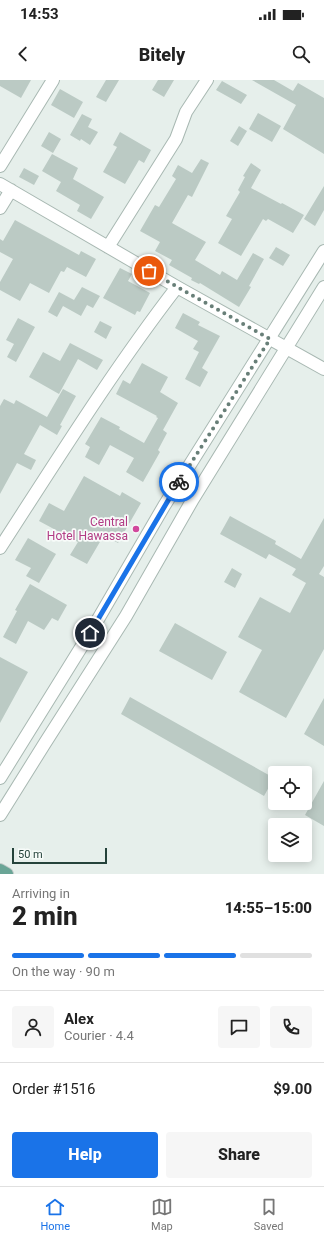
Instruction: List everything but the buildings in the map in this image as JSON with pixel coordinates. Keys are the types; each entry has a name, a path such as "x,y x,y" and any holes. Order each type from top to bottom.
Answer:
{"main road":[{"path":"0,870 7,874"}],"street":[{"path":"0,166 53,80"},
{"path":"108,247 176,139 186,112 207,80"},
{"path":"0,184 177,287 324,369"},
{"path":"0,208 11,190"},
{"path":"0,778 90,633 164,506 324,251"},
{"path":"0,548 82,421 143,331 177,287"},
{"path":"0,815 126,616 193,499 324,287"}],"way so far":[{"path":"149,271 270,339 179,482"}],"place":[{"name":"Central Hotel Hawassa","path":"136,529"}],"route":[{"path":"90,633 179,482"}]}
